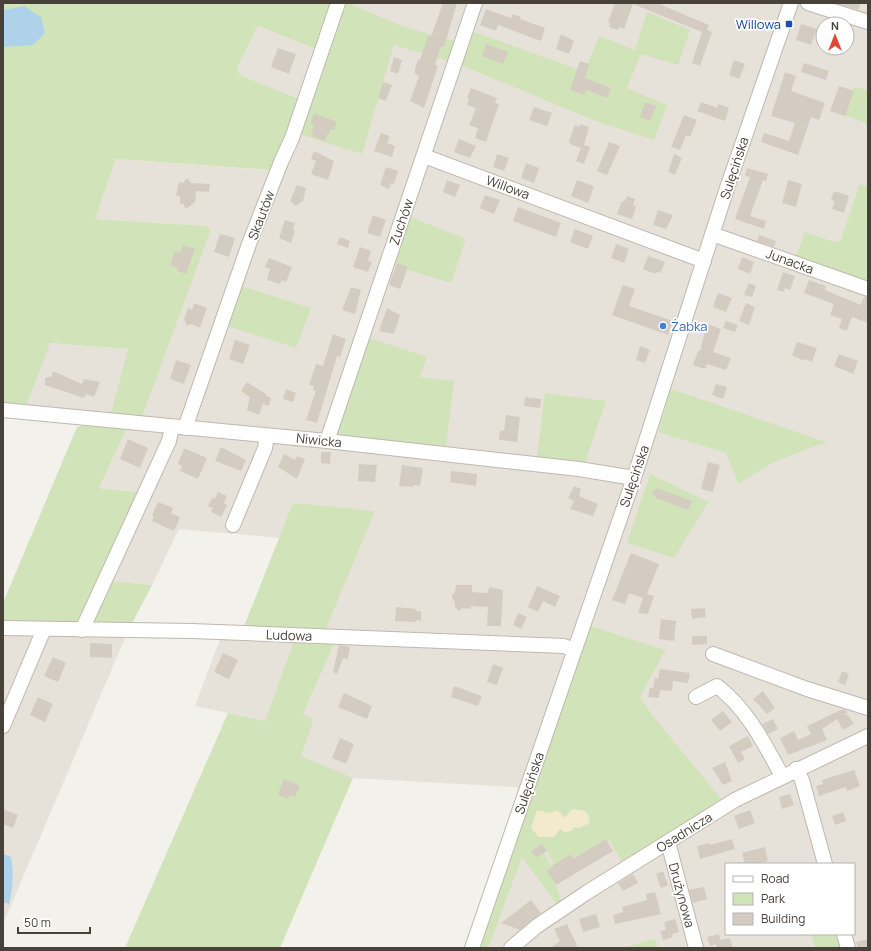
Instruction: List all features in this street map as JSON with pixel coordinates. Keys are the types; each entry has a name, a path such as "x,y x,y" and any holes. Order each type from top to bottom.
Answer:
{"street":[{"name":"Skautów","path":"82,630 169,441 178,428 281,162 292,138 338,3"},
{"name":"Zuchów","path":"327,441 475,3"},
{"name":"Sulęcińska","path":"472,948 634,478 712,234 791,3"},
{"path":"808,3 868,22"},
{"name":"Willowa","path":"424,156 704,261"},
{"name":"Junacka","path":"712,234 868,289"},
{"name":"Niwicka","path":"3,410 178,428 327,441 579,469 634,478"},
{"path":"233,525 265,448 267,436"},
{"name":"Ludowa","path":"3,628 383,638 564,646 574,650"},
{"path":"3,726 44,629"},
{"path":"713,654 807,689 868,708"},
{"path":"696,697 717,686 733,698 758,732 782,776"},
{"name":"Osadnicza","path":"511,948 537,926 735,800 796,769 868,736"},
{"path":"796,769 802,780 825,863"},
{"name":"Drużynowa","path":"668,842 696,948"},
{"path":"844,935 848,948"}],"shaded area":[{"path":"348,3 868,3 868,90 854,86 844,115 868,124 868,186 859,184 841,240 836,242 805,232 868,289 868,948 846,948 842,935 855,935 855,863 725,863 725,935 811,935 815,948 658,948 655,938 622,948 481,948 536,795 516,787 353,778 322,779 300,827 294,727 195,706 222,634 241,634 280,538 179,529 152,585 109,581 153,494 99,488 126,430 142,417 208,226 95,219 116,159 281,171"},
{"path":"258,26 326,53 307,102 240,75 237,69"},
{"path":"49,343 128,349 111,415 27,406"},
{"path":"128,631 3,924 3,632"}],"green space":[{"path":"3,3 348,3 402,26 460,43 469,30 585,72 599,36 635,50 647,12 690,30 678,65 641,54 627,88 667,105 654,140 593,120 461,65 394,45 362,154 295,133 282,171 116,159 95,219 208,226 210,232 142,417 126,430 99,488 153,494 109,581 152,585 128,631 3,632 3,603 77,427 109,420 128,349 50,343 24,413 3,411","holes":["258,26 326,53 307,102 240,75 237,69"]},
{"path":"854,86 868,90 868,124 844,115"},
{"path":"859,184 868,186 868,289 795,259 805,232 836,242 841,240"},
{"path":"408,216 466,239 451,283 387,263"},
{"path":"235,284 311,308 296,348 224,325"},
{"path":"366,337 427,357 420,377 454,381 446,448 333,437"},
{"path":"671,389 826,442 776,461 738,484 726,453 658,432"},
{"path":"545,393 606,401 585,463 537,457"},
{"path":"650,474 706,501 711,498 674,558 627,543"},
{"path":"293,503 375,511 324,633 336,639 303,714 312,719 312,724 301,756 353,778 280,948 125,948 228,713 265,721 296,636 241,634"},
{"path":"591,626 665,650 640,697 653,716 722,800 622,867 620,858 609,841 607,842 606,839 573,859 571,854 554,864 542,844 531,851 536,858 544,853 552,868 547,871 556,885 562,904 558,906 522,857 488,948 479,948"},
{"path":"811,935 842,935 846,948 815,948"},
{"path":"655,938 658,948 622,948"}],"sand":[{"path":"572,809 585,811 588,815 590,823 579,828 574,827 571,831 565,832 560,829 554,837 538,837 531,827 537,810 549,813 558,810 565,818"}],"water":[{"path":"24,6 41,17 45,33 33,45 3,47 3,10"},
{"path":"3,854 11,857 13,870 13,881 9,904 3,902"}],"building":[{"path":"443,3 457,3 444,47 441,46 435,65 438,66 424,108 410,101 419,76 415,74 415,69 418,59 420,60 428,36 431,37"},
{"path":"615,3 657,3 709,25 707,30 712,32 700,66 692,63 702,32 633,4 624,29 619,27 618,30 609,27 610,23 608,22"},
{"path":"836,3 861,3 858,10"},
{"path":"486,9 511,18 513,14 521,17 520,19 545,28 541,41 498,25 496,31 480,25"},
{"path":"801,24 815,28 815,34 811,45 796,40"},
{"path":"561,34 574,41 569,54 556,49"},
{"path":"486,44 508,52 503,64 482,56"},
{"path":"278,48 296,54 289,74 271,67"},
{"path":"394,57 402,60 398,74 390,71"},
{"path":"734,60 745,64 739,79 729,75"},
{"path":"580,61 589,64 585,78 611,88 607,98 586,90 584,95 570,90"},
{"path":"804,63 829,71 826,80 801,72"},
{"path":"785,72 796,76 791,91 825,103 819,120 811,117 798,155 761,142 764,133 789,141 795,123 771,116"},
{"path":"383,82 392,85 386,101 378,98"},
{"path":"839,86 854,91 845,116 830,111"},
{"path":"471,88 497,98 495,103 499,104 486,142 475,138 478,128 469,125 476,108 467,105 469,99 467,98"},
{"path":"645,102 656,106 650,121 640,117"},
{"path":"701,102 717,108 719,104 729,108 725,121 697,111"},
{"path":"534,107 552,113 547,126 529,120"},
{"path":"314,113 337,122 334,130 331,129 329,134 327,134 325,141 311,136 314,125 311,122"},
{"path":"684,115 697,120 690,137 686,135 680,150 671,147"},
{"path":"580,124 589,127 584,145 590,147 584,164 576,161 581,148 570,144 569,141 575,125 579,127"},
{"path":"381,133 390,136 387,143 395,146 392,157 374,151"},
{"path":"459,139 476,146 470,158 454,152"},
{"path":"609,142 620,146 607,175 597,171"},
{"path":"314,151 334,161 328,180 311,174 316,161 311,159"},
{"path":"497,154 509,158 504,171 493,167"},
{"path":"674,154 682,158 675,175 668,172"},
{"path":"526,163 539,168 534,183 521,178"},
{"path":"386,167 398,171 394,184 391,183 389,189 380,185"},
{"path":"747,168 768,174 766,181 763,180 750,216 766,221 764,229 735,219 750,177 745,176"},
{"path":"187,178 191,183 210,184 209,192 196,191 195,202 186,209 183,204 180,204 180,196 176,196 179,182 183,183"},
{"path":"447,180 460,185 455,197 443,192"},
{"path":"577,180 594,186 588,203 571,196"},
{"path":"788,180 802,184 796,207 782,203"},
{"path":"297,185 306,188 303,201 295,206 290,201"},
{"path":"834,191 849,196 844,213 832,209 835,201 831,200"},
{"path":"485,195 500,200 494,214 480,208"},
{"path":"627,196 635,199 633,205 636,207 632,219 617,214 622,201 624,202"},
{"path":"518,207 561,223 556,237 513,221"},
{"path":"658,210 673,215 666,229 653,225"},
{"path":"373,215 386,220 380,237 367,233"},
{"path":"285,220 295,223 293,229 295,230 291,243 279,238"},
{"path":"575,229 593,236 588,249 570,242"},
{"path":"220,234 235,238 229,257 214,252"},
{"path":"759,235 776,241 774,247 757,241"},
{"path":"340,237 350,241 348,248 337,244"},
{"path":"616,244 629,249 624,263 611,258"},
{"path":"183,245 195,249 186,274 177,271 178,268 170,265 175,251 180,253"},
{"path":"360,247 371,251 368,261 372,262 368,272 353,267"},
{"path":"648,256 665,262 660,273 656,272 655,274 643,269"},
{"path":"742,257 754,262 750,274 738,269"},
{"path":"269,258 292,267 286,282 282,280 280,284 267,280 270,269 265,267"},
{"path":"397,263 408,267 400,289 389,285"},
{"path":"783,272 795,276 790,290 785,288 784,292 777,290"},
{"path":"809,280 826,286 825,290 861,305 864,297 868,297 868,323 852,317 847,331 839,328 842,319 830,315 834,304 804,293"},
{"path":"749,283 756,286 752,297 744,295"},
{"path":"623,285 635,289 629,306 673,321 668,335 612,315"},
{"path":"351,287 361,290 355,314 342,310"},
{"path":"718,293 732,298 726,312 713,307"},
{"path":"194,303 207,308 200,328 191,324 187,326 184,319 188,308 192,310"},
{"path":"746,303 755,307 749,325 739,321"},
{"path":"387,308 400,315 394,334 379,331"},
{"path":"726,321 738,325 735,332 723,328"},
{"path":"707,324 721,329 713,352 731,358 726,370 707,364 705,369 693,365 698,351 700,351"},
{"path":"333,334 346,339 340,357 337,356 317,423 306,420 316,391 313,390 314,386 309,385 316,364 323,366"},
{"path":"235,340 250,345 243,364 229,359"},
{"path":"797,342 817,348 812,362 805,359 804,361 792,355"},
{"path":"640,346 650,350 645,363 636,360"},
{"path":"839,354 858,361 853,374 834,366"},
{"path":"176,360 191,365 184,384 170,379"},
{"path":"53,371 82,384 84,379 100,382 94,397 86,394 84,398 45,385 45,378 52,376"},
{"path":"247,382 271,398 269,406 263,404 259,415 247,410 250,397 241,391"},
{"path":"716,384 727,387 723,399 712,395"},
{"path":"286,389 296,393 293,402 283,399"},
{"path":"525,397 541,399 540,408 524,406"},
{"path":"506,415 520,417 517,442 499,440 500,430 504,431"},
{"path":"128,439 148,448 140,468 120,459"},
{"path":"221,447 246,460 241,471 215,461"},
{"path":"184,448 207,458 198,479 180,471 182,466 178,464"},
{"path":"321,452 331,452 330,464 321,463"},
{"path":"284,454 295,460 297,456 305,459 297,479 278,467"},
{"path":"708,462 720,465 713,492 701,489"},
{"path":"359,464 377,465 375,482 358,481"},
{"path":"402,465 423,468 420,486 399,486"},
{"path":"451,471 477,474 476,486 450,482"},
{"path":"574,486 581,489 579,496 598,504 593,516 570,509 574,501 568,498"},
{"path":"656,488 692,501 688,510 656,498 651,492 655,491"},
{"path":"218,492 227,496 224,503 227,505 221,517 211,512 213,508 208,506 212,498 215,499"},
{"path":"158,502 173,508 171,513 180,517 174,531 152,521 154,516 152,515"},
{"path":"631,553 659,564 647,594 654,596 648,614 638,613 643,598 629,593 625,604 612,600"},
{"path":"456,585 472,585 472,592 488,593 489,587 503,590 501,626 487,626 488,607 471,606 471,609 462,608 459,611 455,607 455,602 452,598"},
{"path":"537,586 560,596 555,607 543,601 538,612 528,607"},
{"path":"396,607 421,611 421,621 395,621"},
{"path":"705,608 706,617 692,619 691,609"},
{"path":"518,613 527,617 521,629 513,625"},
{"path":"661,619 676,621 674,641 659,639"},
{"path":"692,636 707,636 707,644 692,645"},
{"path":"90,643 112,644 112,658 90,657"},
{"path":"339,645 350,647 348,659 343,658 337,674 333,672"},
{"path":"223,653 238,660 229,679 214,672"},
{"path":"53,657 66,663 58,682 44,676"},
{"path":"493,664 503,668 497,685 487,682"},
{"path":"660,669 690,673 688,683 673,681 672,691 660,690 659,698 648,697 650,688 653,688 655,678 658,679"},
{"path":"842,671 849,674 845,685 838,682"},
{"path":"454,686 482,696 478,706 451,697"},
{"path":"763,691 775,708 767,714 753,699"},
{"path":"344,693 372,706 367,719 338,707"},
{"path":"38,697 53,704 45,722 30,715"},
{"path":"843,709 848,712 843,715 847,714 854,724 843,730 837,719 822,729 827,740 788,755 780,738 794,731 798,740 811,734 807,726"},
{"path":"723,711 732,722 720,731 711,720"},
{"path":"773,719 778,729 768,734 762,724"},
{"path":"748,736 753,746 741,752 745,759 738,763 729,746"},
{"path":"340,738 354,744 346,764 332,758"},
{"path":"725,762 732,781 723,785 712,768"},
{"path":"854,770 860,786 847,791 846,787 819,796 816,786 823,784 822,780"},
{"path":"284,779 300,786 295,797 290,795 288,799 278,795"},
{"path":"790,794 794,805 782,809 779,797"},
{"path":"3,809 18,815 13,828 3,824"},
{"path":"750,810 755,823 739,829 734,816"},
{"path":"843,812 846,821 835,825 832,816"},
{"path":"606,839 613,851 556,885 547,871 552,868 551,866 571,854 573,859"},
{"path":"732,839 735,849 700,859 697,846 709,843 710,845"},
{"path":"542,844 547,851 536,858 531,851"},
{"path":"765,847 768,861 760,863 745,863 742,853"},
{"path":"663,871 668,885 661,888 656,874"},
{"path":"633,874 638,883 623,891 618,883"},
{"path":"704,887 707,899 693,903 689,890"},
{"path":"655,892 661,914 615,924 613,915 623,912 622,907 647,900 646,894"},
{"path":"531,900 541,913 520,930 501,923"},
{"path":"596,914 600,927 583,932 579,919"},
{"path":"675,919 679,932 672,934 673,937 663,940 660,931 666,930 664,922"},
{"path":"567,924 578,948 550,948 560,941 554,929"},
{"path":"719,934 720,940 730,938 733,948 717,948 716,944 710,946 707,937"},
{"path":"868,939 868,948 858,948 856,942"}],"place":[{"name":"Willowa","path":"789,24"},
{"name":"Żabka","path":"663,326"}]}
